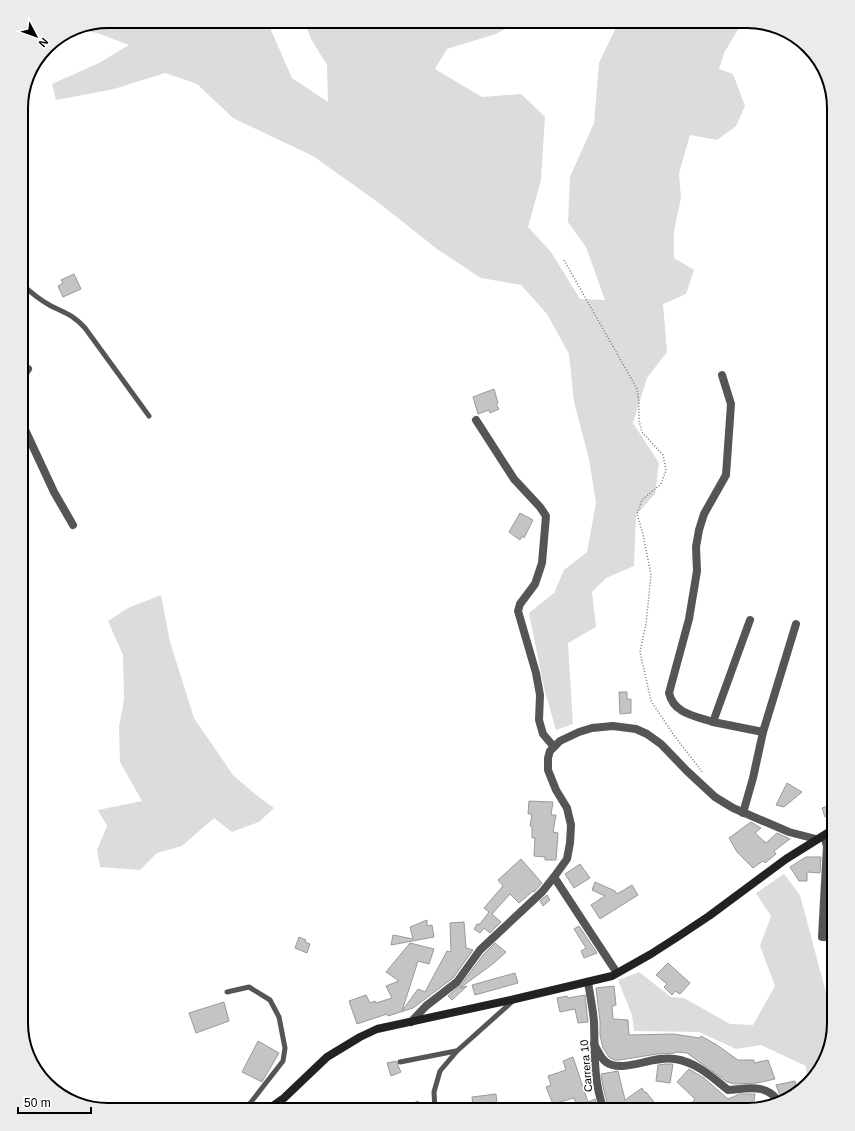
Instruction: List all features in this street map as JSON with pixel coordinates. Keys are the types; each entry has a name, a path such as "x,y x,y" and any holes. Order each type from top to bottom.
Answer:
{"street":[{"path":"722,375 731,404 726,475 704,514 699,530 696,547 697,571 689,619 669,693 671,702 677,708 686,713 713,722 764,732"},
{"path":"476,420 514,479 546,516 542,563 535,584 520,604 518,611 536,673 540,695 539,720 543,734 554,747"},
{"path":"28,436 54,492 73,525"},
{"path":"713,722 750,620"},
{"path":"744,813 764,732 796,624"},
{"path":"411,1022 426,1006 457,982 480,950 542,892 566,859 570,843 571,825 567,808 556,790 548,770 548,758 550,751 560,741 592,728 613,726 636,728 660,744 715,797 733,808 789,832 820,837 827,846 822,937 827,937"},
{"path":"277,1103 327,1057 360,1037 377,1029 612,976 679,936 709,916 786,859 827,833"},
{"path":"554,877 617,973"},
{"name":"Carrera 10","path":"588,982 594,1020 595,1077 601,1103"},
{"path":"594,1044 605,1062 616,1067 662,1058 674,1058 688,1062 705,1072 728,1090 752,1088 763,1089 774,1094 776,1098"}],"lane":[{"path":"28,289 40,299 76,318 85,328 149,416"},
{"path":"227,992 249,987 270,1000 279,1018 285,1048 283,1061 251,1103"},
{"path":"435,1103 434,1092 440,1071 457,1051 515,999"},
{"path":"400,1062 457,1051"}],"path":[{"path":"564,260 637,389 639,421 642,432 663,455 666,470 662,484 642,500 637,514 643,534 651,575 646,624 640,652 651,701 672,734 706,776"}],"shaded area":[{"path":"108,28 270,28 292,78 328,102 327,65 311,39 307,28 506,28 496,34 447,49 435,69 482,97 521,94 545,117 541,180 528,227 551,252 580,299 605,300 586,247 568,222 570,177 594,123 599,63 616,28 739,28 724,53 719,69 733,74 745,106 736,126 717,140 690,135 679,173 681,198 674,231 674,258 694,270 686,294 663,304 667,352 647,378 633,423 659,463 655,494 636,515 634,566 606,578 592,592 596,627 568,643 573,724 556,730 544,688 529,613 554,593 564,570 587,552 596,503 589,459 574,402 569,354 547,314 521,285 481,278 437,249 379,203 313,156 233,118 197,84 165,73 114,89 56,100 52,84 99,63 129,45 87,31"},
{"path":"161,595 170,642 194,718 233,775 274,808 259,822 232,832 214,818 182,846 157,853 140,870 100,867 97,850 107,826 98,810 142,801 120,762 119,726 124,700 123,655 108,621 128,608"},
{"path":"784,874 800,895 827,996 827,1028 823,1049 814,1067 807,1076 806,1066 761,1045 736,1049 699,1032 634,1031 632,1015 618,980 639,972 671,997 684,998 730,1024 753,1025 775,986 760,946 771,916 756,893"}],"building":[{"path":"74,274 81,289 63,297 58,286 63,283 61,280"},
{"path":"494,389 498,403 496,404 499,409 490,413 489,410 478,414 473,397"},
{"path":"520,513 533,520 524,538 522,536 520,540 509,532"},
{"path":"619,692 627,692 627,699 631,699 631,713 620,714"},
{"path":"787,783 802,792 784,807 776,805"},
{"path":"529,801 553,802 551,815 556,815 553,832 558,833 556,860 545,860 545,857 534,856 535,838 532,838 532,827 530,826 532,814 528,814"},
{"path":"827,806 827,816 825,817 822,808"},
{"path":"751,822 761,828 755,833 766,843 777,833 790,839 774,851 776,854 765,863 763,861 753,868 737,852 729,838"},
{"path":"806,857 821,857 820,873 807,872 807,881 799,881 790,867"},
{"path":"521,859 542,883 534,892 533,891 519,903 510,894 492,914 501,922 490,933 484,928 480,933 474,929 489,912 484,908 503,886 498,880"},
{"path":"580,864 590,878 574,888 565,874"},
{"path":"595,882 615,891 617,894 632,885 638,895 600,919 591,905 605,896 592,890"},
{"path":"547,895 550,900 543,906 540,901"},
{"path":"427,920 427,926 432,925 434,937 391,945 393,935 413,939 410,927"},
{"path":"464,922 466,948 473,950 453,978 413,1008 388,1016 387,1014 357,1024 349,1001 366,995 370,1003 375,1001 376,1003 392,998 386,986 399,981 386,972 410,943 434,949 429,964 418,961 402,1011 418,989 425,992 447,951 451,952 450,923"},
{"path":"579,926 597,953 584,958 581,951 586,948 574,929"},
{"path":"299,937 306,940 305,942 310,944 307,953 295,948"},
{"path":"495,943 506,952 494,963 460,988 467,986 452,1000 448,996 461,985 484,954"},
{"path":"668,963 690,983 680,994 675,991 672,995 664,987 667,984 656,975"},
{"path":"515,973 518,983 475,995 472,985"},
{"path":"614,986 616,1005 612,1006 613,1019 628,1020 629,1035 673,1034 700,1038 701,1036 738,1060 754,1060 754,1063 768,1060 775,1079 757,1083 735,1084 727,1082 687,1053 675,1052 614,1060 609,1057 603,1048 600,1035 596,988"},
{"path":"585,995 588,1022 578,1023 575,1009 560,1012 557,998"},
{"path":"224,1002 229,1021 196,1033 189,1013"},
{"path":"258,1041 279,1053 262,1082 242,1072"},
{"path":"573,1057 588,1102 595,1099 596,1103 576,1103 574,1098 553,1103 546,1087 551,1085 548,1076 566,1070 563,1061"},
{"path":"396,1061 401,1072 391,1076 387,1063"},
{"path":"673,1064 670,1083 656,1081 658,1065"},
{"path":"689,1069 704,1078 728,1099 740,1094 755,1094 754,1102 692,1103 695,1099 677,1082"},
{"path":"618,1071 625,1100 642,1088 654,1102 607,1103 601,1074"},
{"path":"795,1081 796,1086 781,1096 776,1085"},
{"path":"496,1094 497,1103 473,1103 472,1097"}]}
